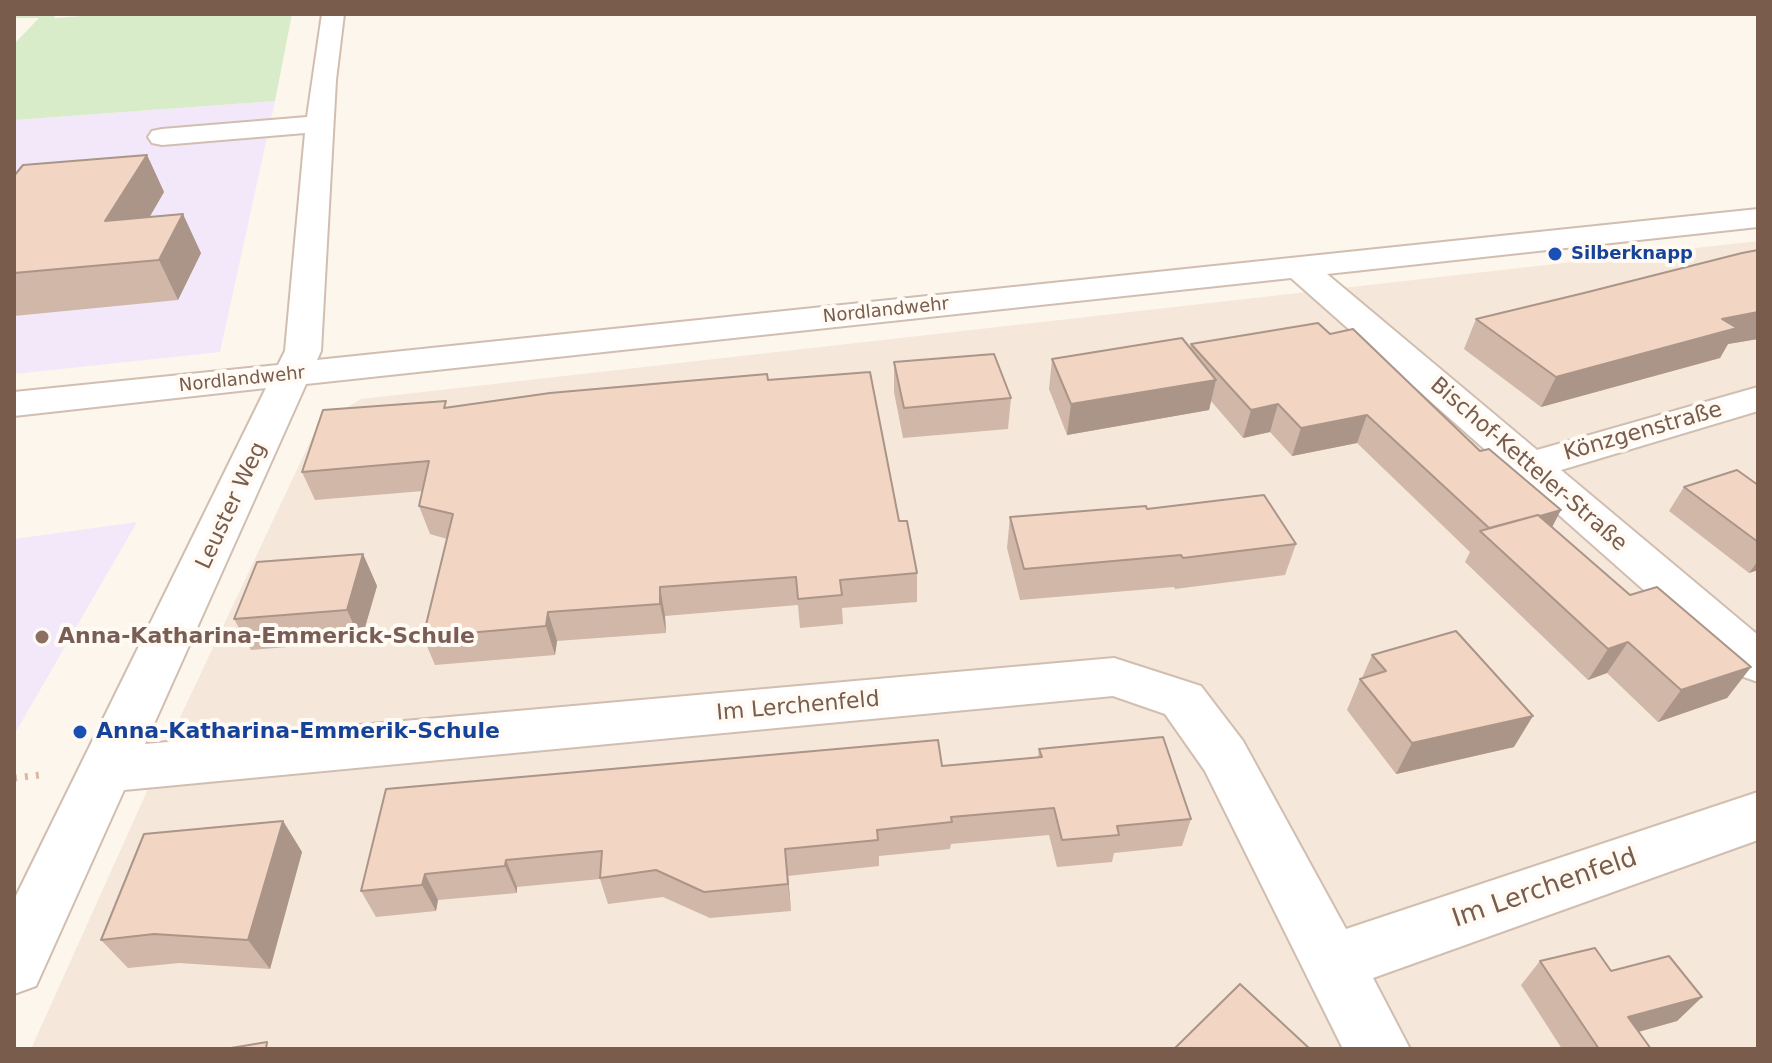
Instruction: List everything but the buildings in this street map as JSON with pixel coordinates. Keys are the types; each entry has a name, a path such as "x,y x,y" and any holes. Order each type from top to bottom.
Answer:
{"street":[{"name":"Leuster Weg","path":"14,965 109,769 303,351 319,124 333,14"},
{"path":"162,137 319,124"},
{"name":"Nordlandwehr","path":"14,404 1758,218"},
{"name":"Bischof-Ketteler-Straße","path":"1299,267 1758,663"},
{"name":"Könzgenstraße","path":"1528,466 1758,399"},
{"name":"Im Lerchenfeld","path":"109,769 1114,677 1183,700 1224,756 1377,1049"},
{"name":"Im Lerchenfeld","path":"1332,963 1758,816"}],"shaded area":[{"path":"275,101 220,352 14,374 14,120"},
{"path":"1758,241 1758,1049 31,1049 184,709 318,425 361,399"},
{"name":"Anna-Katharina-Emmerick-Schule","path":"137,522 14,735 14,539"}],"green space":[{"path":"14,14 56,14 54,18 111,14 292,14 275,101 14,120 14,44 39,18 14,18"}],"place":[{"name":"Silberknapp","path":"1555,254"},
{"name":"Anna-Katharina-Emmerick-Schule","path":"42,637"},
{"name":"Anna-Katharina-Emmerik-Schule","path":"80,732"}]}
